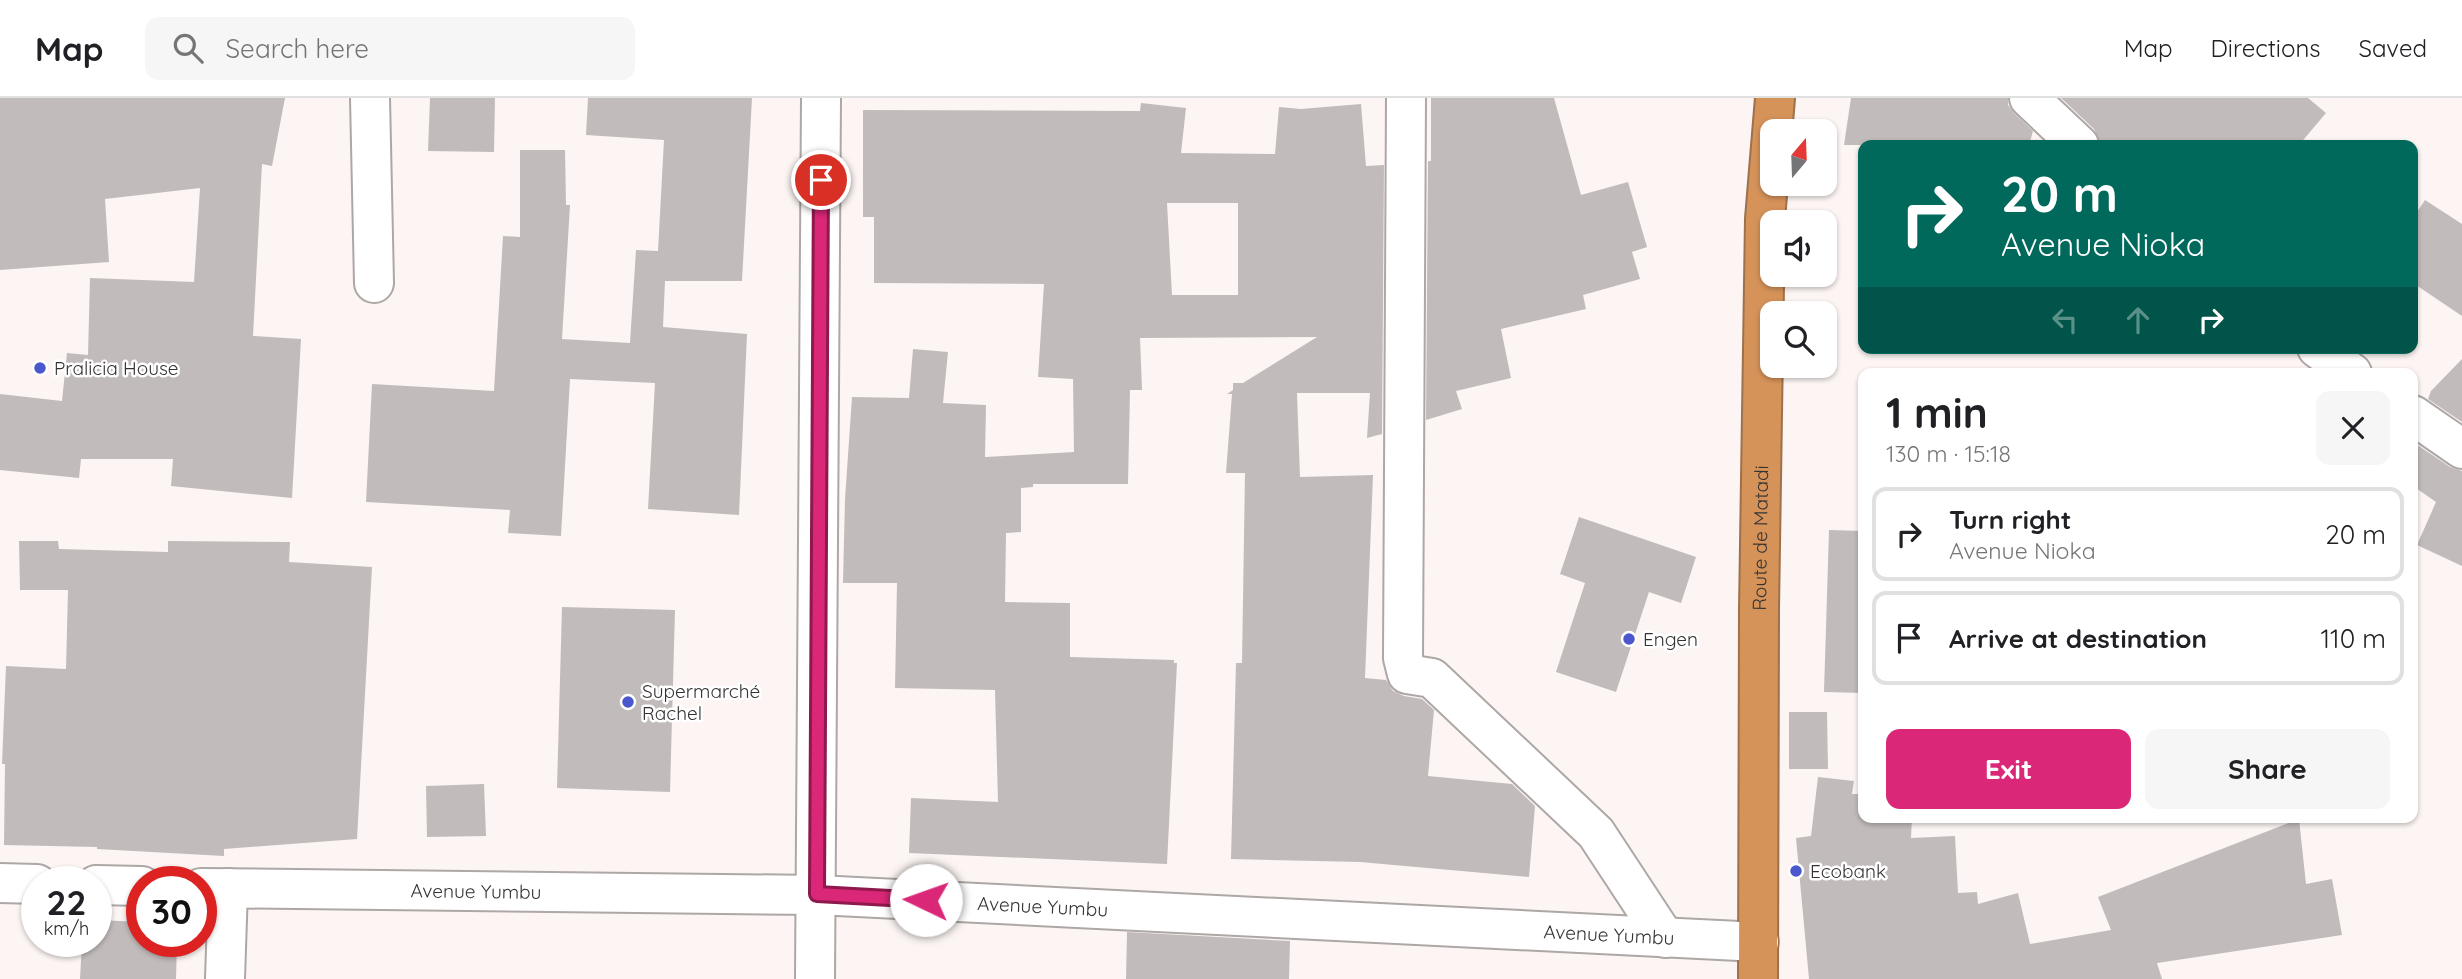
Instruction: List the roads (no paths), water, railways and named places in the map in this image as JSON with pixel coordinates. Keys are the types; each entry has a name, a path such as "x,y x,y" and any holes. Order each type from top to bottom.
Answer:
{"highway":[{"name":"Route de Matadi","path":"1758,960 1759,610 1765,219 1775,98"}],"street":[{"path":"370,98 374,283"},
{"path":"815,979 821,98"},
{"path":"1406,98 1403,658 1407,674 1432,678 1596,833 1665,938"},
{"path":"2029,98 2074,140"},
{"path":"2326,354 2346,368"},
{"path":"2418,418 2462,449"},
{"path":"0,883 21,884"},
{"name":"Avenue Yumbu","path":"217,888 817,894 1665,938 1758,960"},
{"path":"217,913 225,979"}],"place":[{"name":"Pralicia House","path":"40,368"},
{"name":"Engen","path":"1629,639"},
{"name":"Supermarché Rachel","path":"628,702"},
{"name":"Ecobank","path":"1796,871"}]}
